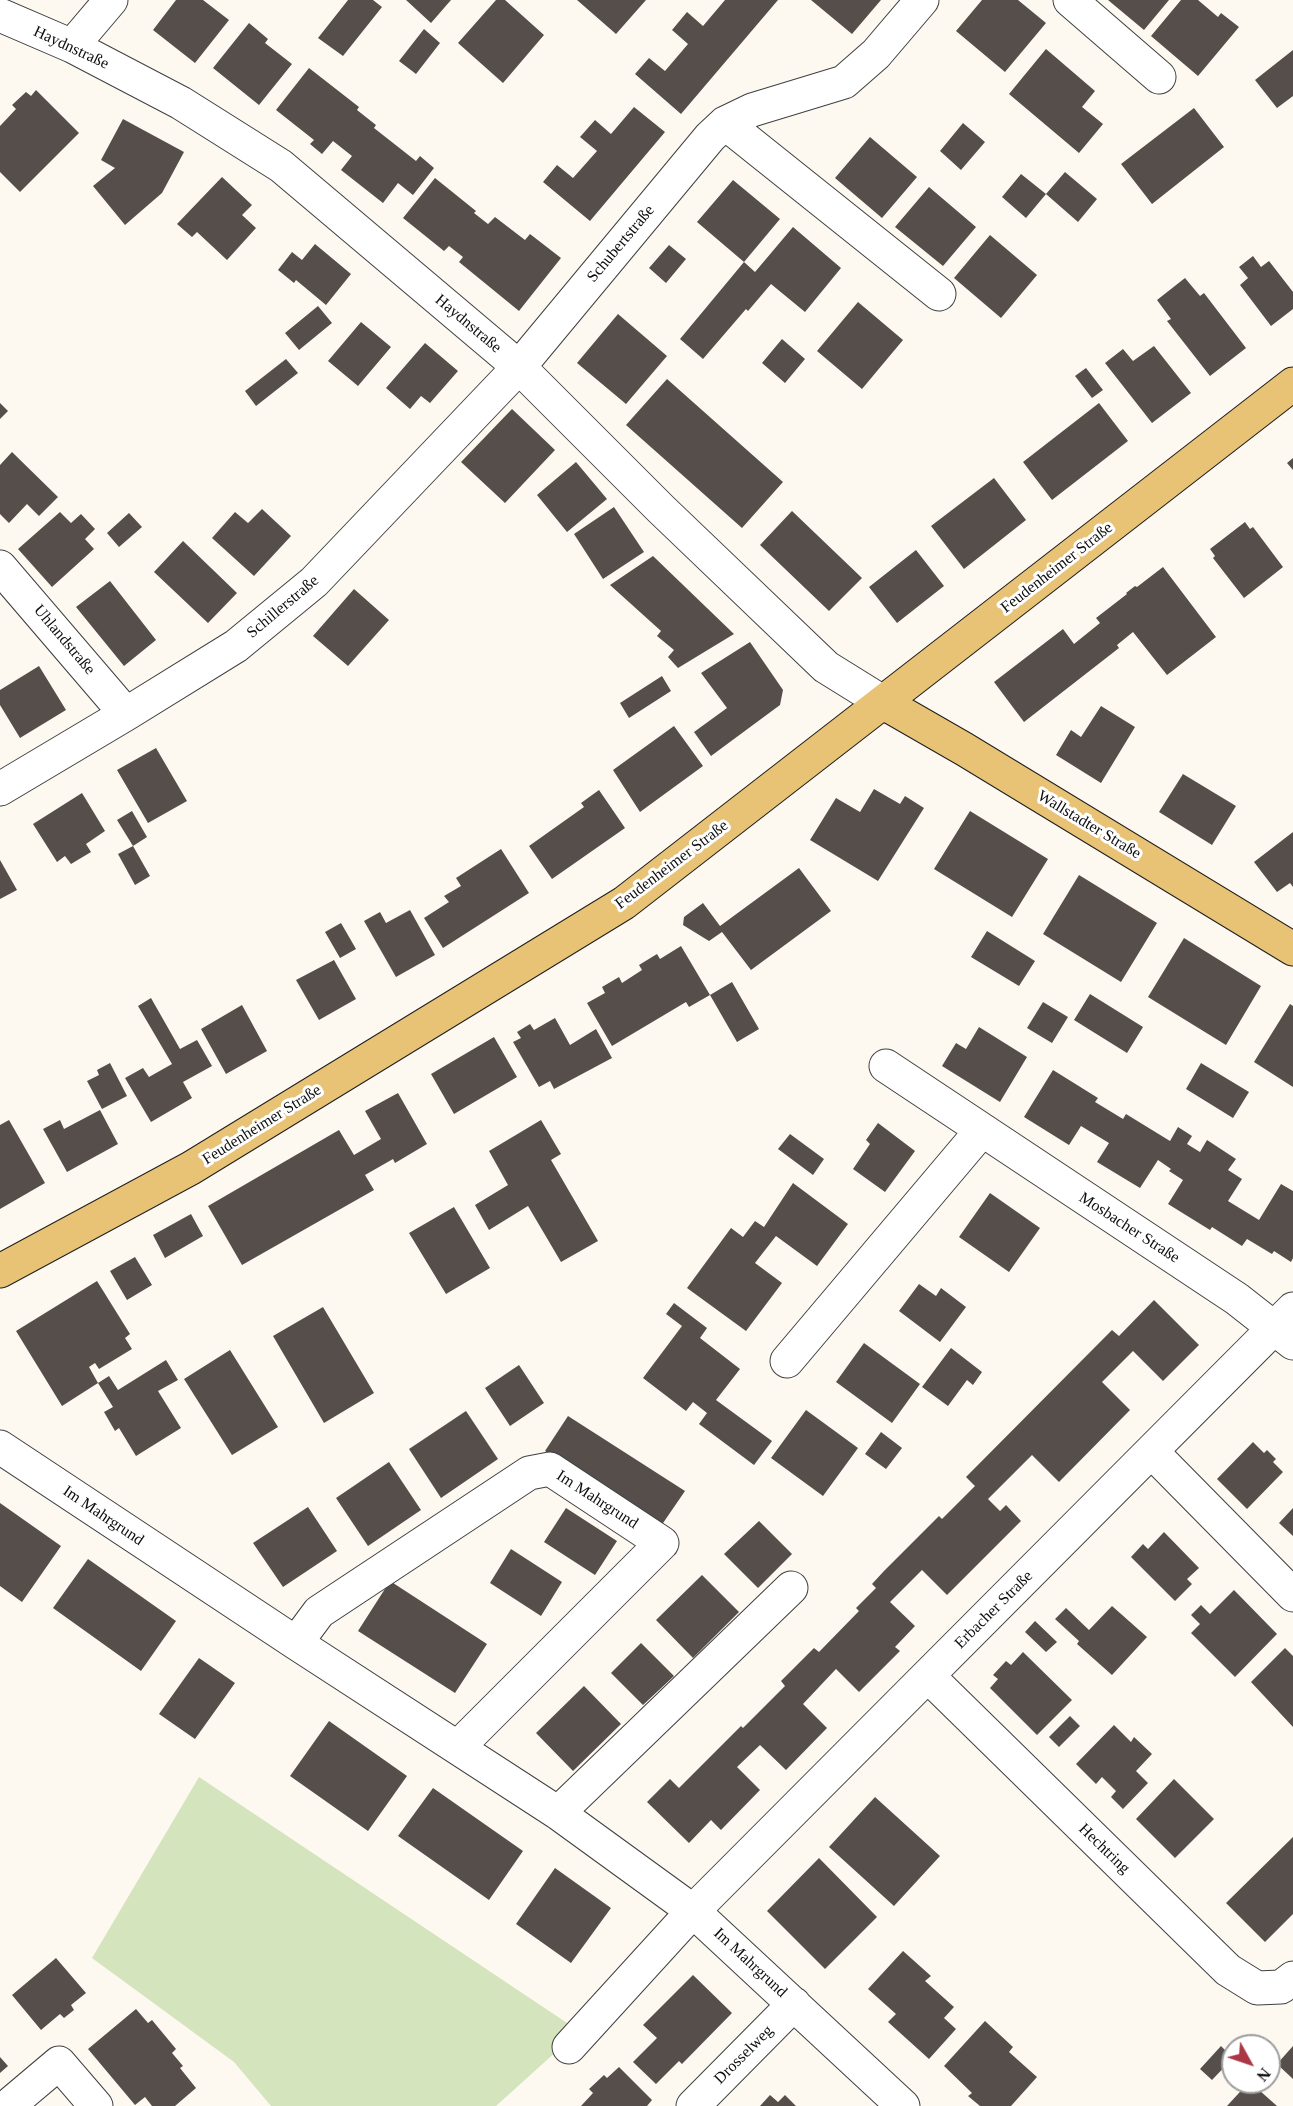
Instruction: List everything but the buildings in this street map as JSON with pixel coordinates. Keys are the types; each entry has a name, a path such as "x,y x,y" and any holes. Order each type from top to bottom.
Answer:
{"main road":[{"name":"Feudenheimer Straße","path":"0,1271 191,1168 624,903 1293,384"},
{"name":"Wallstadter Straße","path":"884,703 974,755 1293,949"}],"street":[{"path":"72,46 111,0"},
{"name":"Schubertstraße","path":"519,367 710,137 725,123 752,110 844,82 876,54 922,0"},
{"path":"1070,0 1160,77"},
{"name":"Haydnstraße","path":"0,15 72,46 181,103 281,166 519,367 826,667 884,703"},
{"path":"725,123 939,294"},
{"name":"Schillerstraße","path":"0,789 236,646 315,582 519,367"},
{"name":"Uhlandstraße","path":"0,567 126,714"},
{"name":"Mosbacher Straße","path":"886,1066 1237,1299 1287,1327"},
{"path":"787,1361 982,1130"},
{"name":"Erbacher Straße","path":"569,2047 693,1911 1152,1452 1287,1327"},
{"name":"Im Mahrgrund","path":"0,1447 558,1813 693,1911 903,2106"},
{"path":"1152,1452 1293,1595"},
{"name":"Im Mahrgrund","path":"296,1643 319,1612 529,1473 550,1469 662,1543 458,1747"},
{"path":"558,1813 791,1588"},
{"name":"Hechtring","path":"928,1676 1228,1970 1257,1988 1281,1987 1293,1978"},
{"name":"Drosselweg","path":"693,2106 794,2004"},
{"path":"8,2106 59,2063 96,2106"}],"green space":[{"path":"199,1777 579,2031 496,2106 271,2106 234,2062 92,1958"}]}
